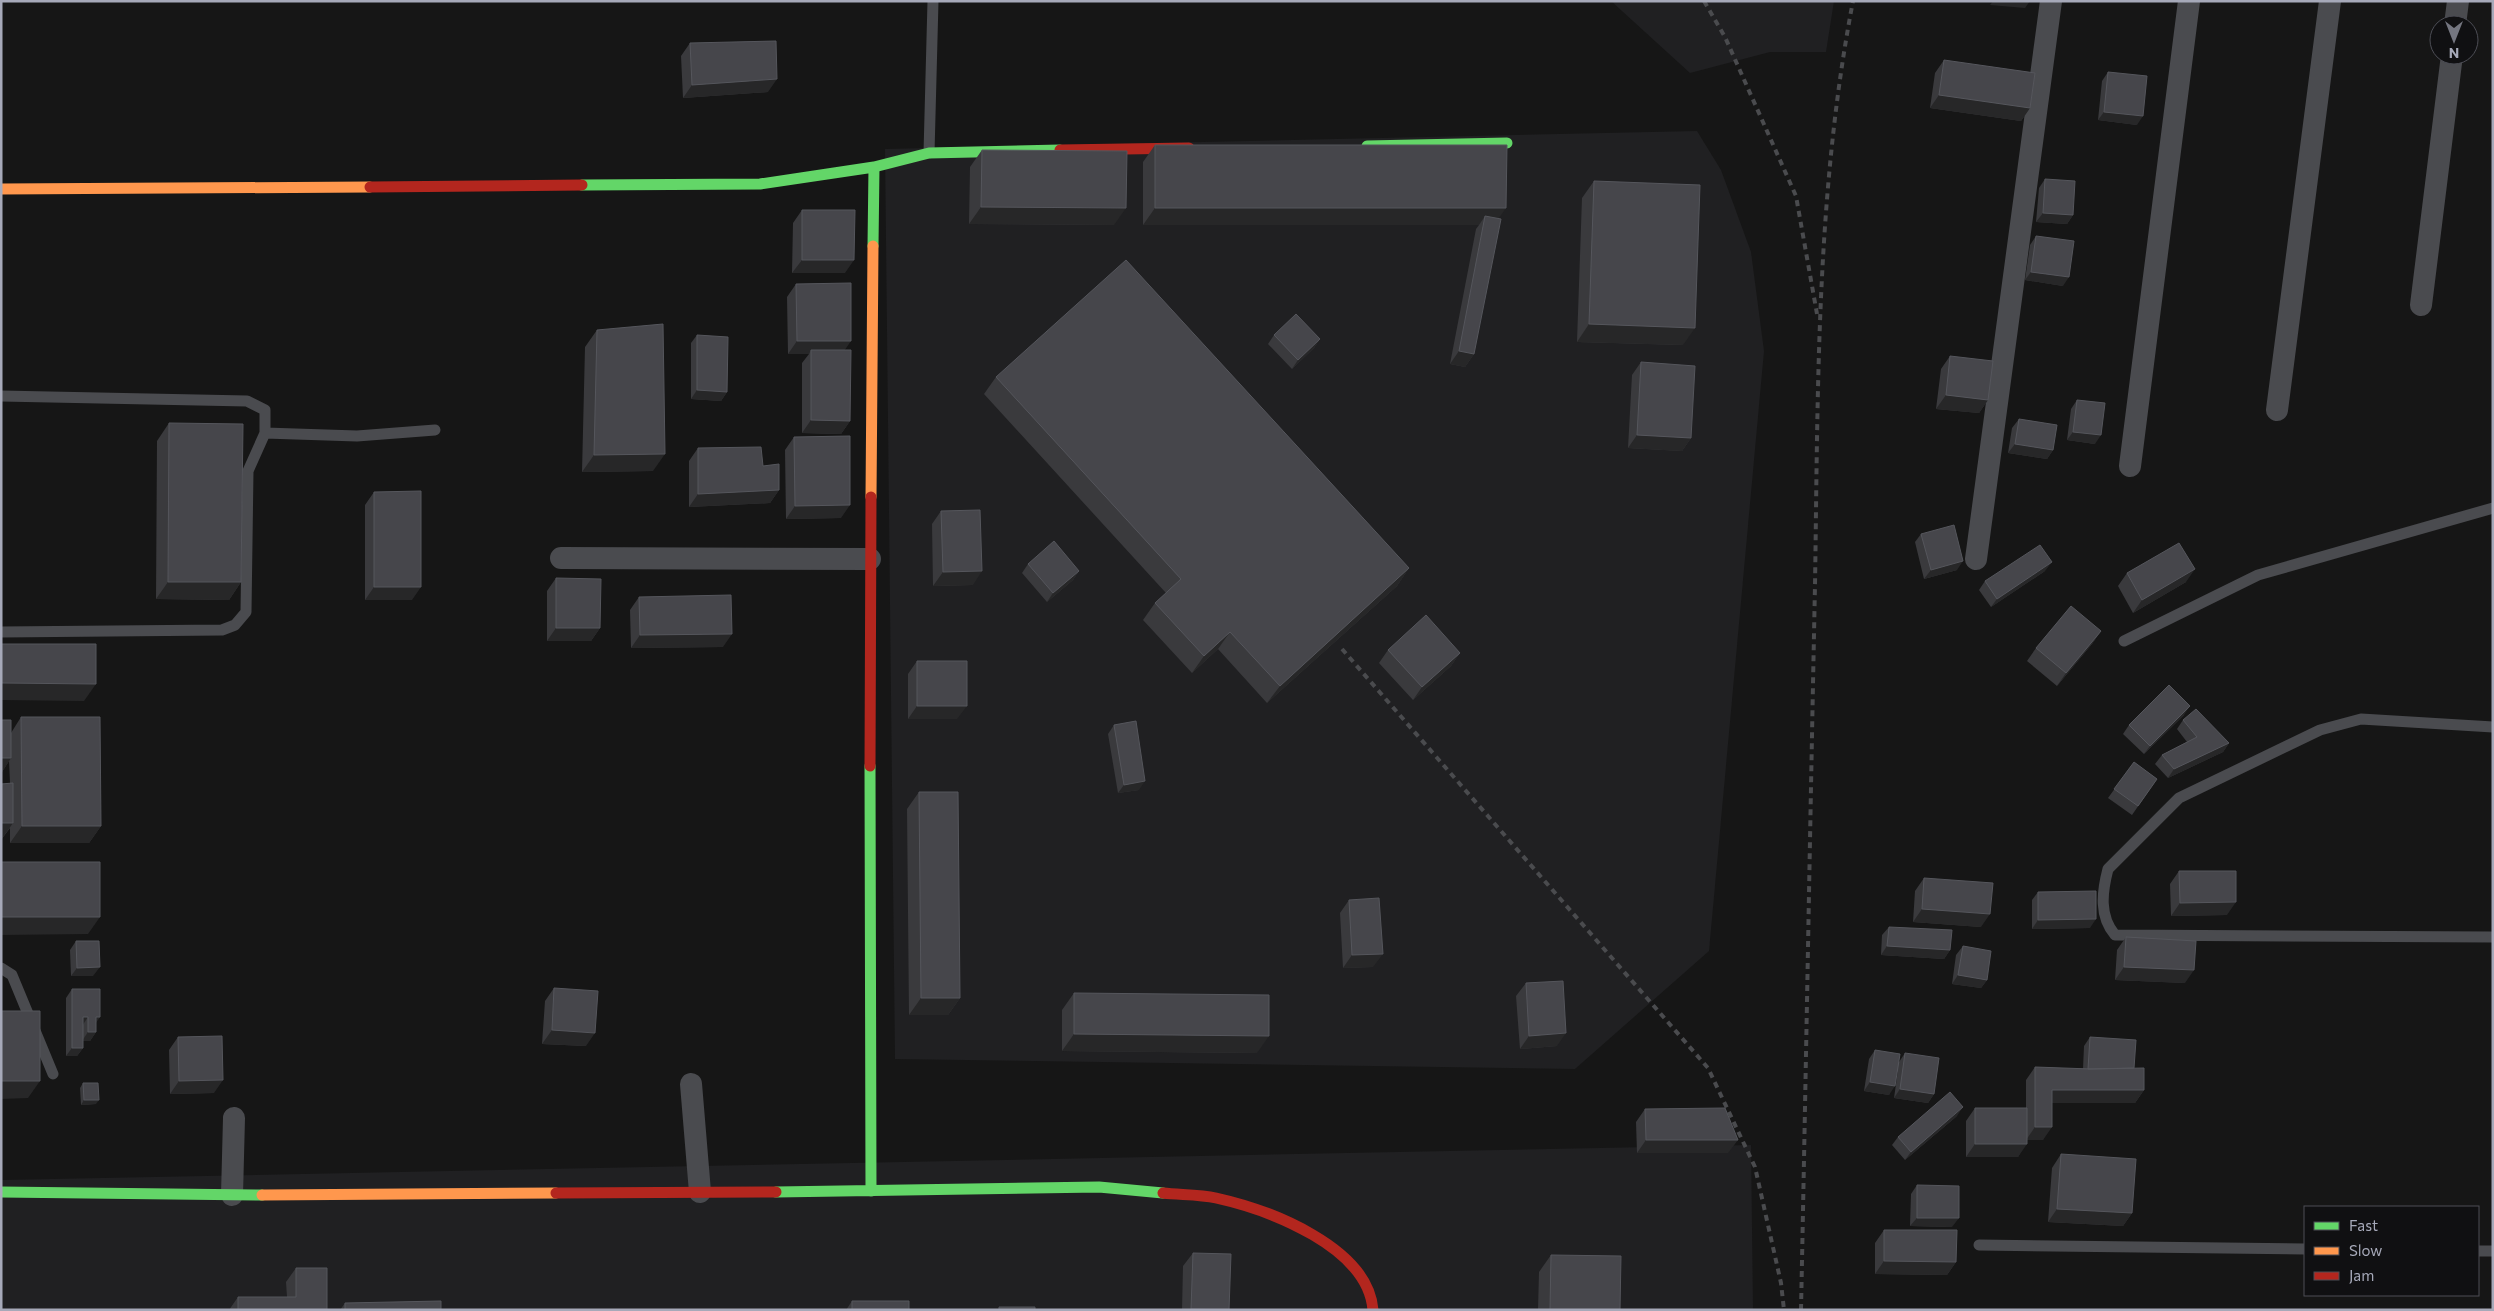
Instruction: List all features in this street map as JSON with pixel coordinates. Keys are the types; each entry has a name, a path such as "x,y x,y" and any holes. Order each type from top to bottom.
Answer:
{"street":[{"path":"1976,560 2051,1"},
{"path":"2130,466 2189,1"},
{"path":"2276,410 2330,1"},
{"path":"2456,15 2458,1"},
{"path":"2421,305 2451,65"},
{"path":"1358,146 1507,143"},
{"path":"1,189 760,184 874,167 929,153 1198,148"},
{"path":"871,1191 870,560 874,167"},
{"path":"561,558 870,560"},
{"path":"691,1084 700,1192"},
{"path":"232,1194 234,1118"},
{"path":"1,1192 232,1194 700,1192 1099,1187 1216,1198 1281,1219 1326,1240 1355,1268 1372,1298 1373,1310"}],"lane":[{"path":"929,153 933,1"},
{"path":"1,396 247,401 265,410 265,433 248,470 246,612 235,625 222,630 1,632"},
{"path":"265,433 357,436 436,430"},
{"path":"2124,641 2258,575 2493,508"},
{"path":"2493,727 2360,720 2320,730 2179,798 2108,870 2104,883 2104,916 2115,935 2493,936"},
{"path":"1,968 12,975 53,1074"},
{"path":"1979,1245 2304,1249"},
{"path":"2479,1251 2493,1251"}],"shaded area":[{"path":"1611,1 1834,1 1826,52 1770,52 1690,73"},
{"path":"1697,131 1721,170 1751,252 1764,351 1709,951 1575,1069 895,1059 885,149"},
{"path":"1751,1145 1753,1310 1,1310 1,1180"}],"building":[{"path":"776,41 777,79 692,85 690,43"},
{"path":"1944,60 2035,73 2030,108 1939,95"},
{"path":"2108,72 2147,76 2143,116 2104,112"},
{"path":"1155,145 1507,145 1506,208 1155,208"},
{"path":"982,150 1127,151 1126,208 981,207"},
{"path":"2045,179 2075,181 2073,215 2043,213"},
{"path":"1594,181 1700,185 1695,328 1589,324"},
{"path":"802,210 855,210 854,260 802,260"},
{"path":"1485,216 1501,219 1474,354 1459,351"},
{"path":"2036,236 2074,241 2069,277 2031,272"},
{"path":"1126,260 1409,568 1280,686 1230,632 1204,656 1155,603 1181,579 996,377"},
{"path":"851,283 851,341 797,341 796,284"},
{"path":"1296,314 1320,339 1298,360 1274,335"},
{"path":"663,324 665,454 594,455 597,330"},
{"path":"697,335 728,337 727,392 697,390"},
{"path":"811,350 851,350 850,421 811,420"},
{"path":"1950,356 1993,361 1988,400 1946,395"},
{"path":"1641,362 1695,366 1691,438 1637,435"},
{"path":"2077,400 2105,403 2101,435 2073,432"},
{"path":"2019,419 2057,425 2053,450 2015,444"},
{"path":"169,423 243,424 241,582 168,582"},
{"path":"850,436 850,505 795,506 794,437"},
{"path":"761,447 763,466 779,464 779,490 698,494 698,448"},
{"path":"421,491 421,587 374,587 374,492"},
{"path":"980,510 982,571 943,572 941,511"},
{"path":"1954,525 1963,561 1931,570 1921,534"},
{"path":"1054,541 1079,571 1053,593 1028,564"},
{"path":"2179,543 2195,569 2142,600 2127,573"},
{"path":"2040,545 2052,562 1997,599 1985,581"},
{"path":"556,578 601,579 600,628 556,628"},
{"path":"731,595 732,634 640,635 639,597"},
{"path":"2071,606 2101,631 2066,673 2036,648"},
{"path":"1426,615 1460,653 1422,687 1388,650"},
{"path":"1,644 96,644 96,684 1,683"},
{"path":"917,661 967,661 967,706 917,706"},
{"path":"2169,685 2190,706 2150,746 2129,725"},
{"path":"2196,709 2229,743 2174,769 2162,755 2197,737 2183,720"},
{"path":"21,717 100,717 101,826 22,826"},
{"path":"1,720 11,720 11,758 1,758"},
{"path":"1136,721 1145,781 1124,785 1114,725"},
{"path":"2134,762 2157,779 2138,806 2114,789"},
{"path":"13,783 13,823 1,823 1,784"},
{"path":"919,792 958,792 960,998 921,998"},
{"path":"1,862 100,862 100,917 1,917"},
{"path":"2179,871 2236,871 2236,902 2180,903"},
{"path":"1924,878 1993,883 1990,914 1922,909"},
{"path":"2096,891 2096,919 2038,920 2038,892"},
{"path":"1379,898 1383,954 1352,955 1349,900"},
{"path":"1889,927 1952,930 1950,950 1887,946"},
{"path":"2126,937 2196,941 2194,970 2124,967"},
{"path":"76,941 99,941 100,967 77,968"},
{"path":"1963,946 1991,951 1987,980 1958,975"},
{"path":"1563,981 1566,1033 1529,1036 1526,983"},
{"path":"554,988 598,991 595,1033 552,1030"},
{"path":"72,989 100,989 100,1017 96,1017 96,1032 88,1032 88,1017 83,1017 83,1048 72,1048"},
{"path":"1074,993 1269,995 1269,1036 1074,1034"},
{"path":"1,1011 40,1011 40,1081 1,1081"},
{"path":"222,1036 223,1080 179,1081 178,1037"},
{"path":"2090,1037 2136,1040 2134,1068 2088,1069"},
{"path":"1875,1050 1900,1054 1895,1086 1870,1082"},
{"path":"1905,1053 1939,1058 1934,1094 1900,1089"},
{"path":"2035,1067 2144,1068 2144,1090 2052,1090 2052,1127 2035,1127"},
{"path":"83,1083 98,1083 99,1100 84,1100"},
{"path":"1950,1092 1963,1107 1911,1152 1898,1137"},
{"path":"1725,1108 1738,1140 1646,1140 1645,1109"},
{"path":"1975,1108 2027,1108 2027,1144 1975,1144"},
{"path":"2061,1154 2136,1159 2132,1213 2057,1209"},
{"path":"1917,1185 1959,1186 1959,1218 1917,1218"},
{"path":"1884,1230 1957,1230 1956,1262 1884,1261"},
{"path":"1193,1253 1231,1254 1229,1310 1191,1309"},
{"path":"1551,1255 1621,1256 1620,1310 1550,1310"},
{"path":"296,1268 327,1268 327,1310 238,1310 238,1297 296,1297"},
{"path":"441,1301 441,1310 345,1310 345,1303"},
{"path":"852,1301 909,1301 909,1310 852,1310"},
{"path":"999,1307 1035,1307 1035,1310 999,1310"}],"railway":[{"path":"1704,1 1725,37 1796,196 1817,314"},
{"path":"1801,1310 1821,292 1832,146 1841,73 1853,1"},
{"path":"1342,649 1708,1068 1755,1167 1781,1283 1784,1310"}],"traffic: fast":[{"path":"1367,146 1507,143"},
{"path":"873,246 874,167 929,153 1060,150"},
{"path":"582,185 760,184 874,167"},
{"path":"870,766 871,1191"},
{"path":"776,1192 1099,1187 1163,1193"},
{"path":"1,1192 262,1195"}],"traffic: slow":[{"path":"1,189 370,187"},
{"path":"871,497 873,246"},
{"path":"262,1195 556,1193"}],"traffic: jam":[{"path":"1060,150 1189,148"},
{"path":"370,187 582,185"},
{"path":"870,766 871,497"},
{"path":"556,1193 776,1192"},
{"path":"1163,1193 1210,1197 1238,1204 1288,1222 1313,1235 1335,1250 1354,1268 1367,1288 1373,1310"}]}
